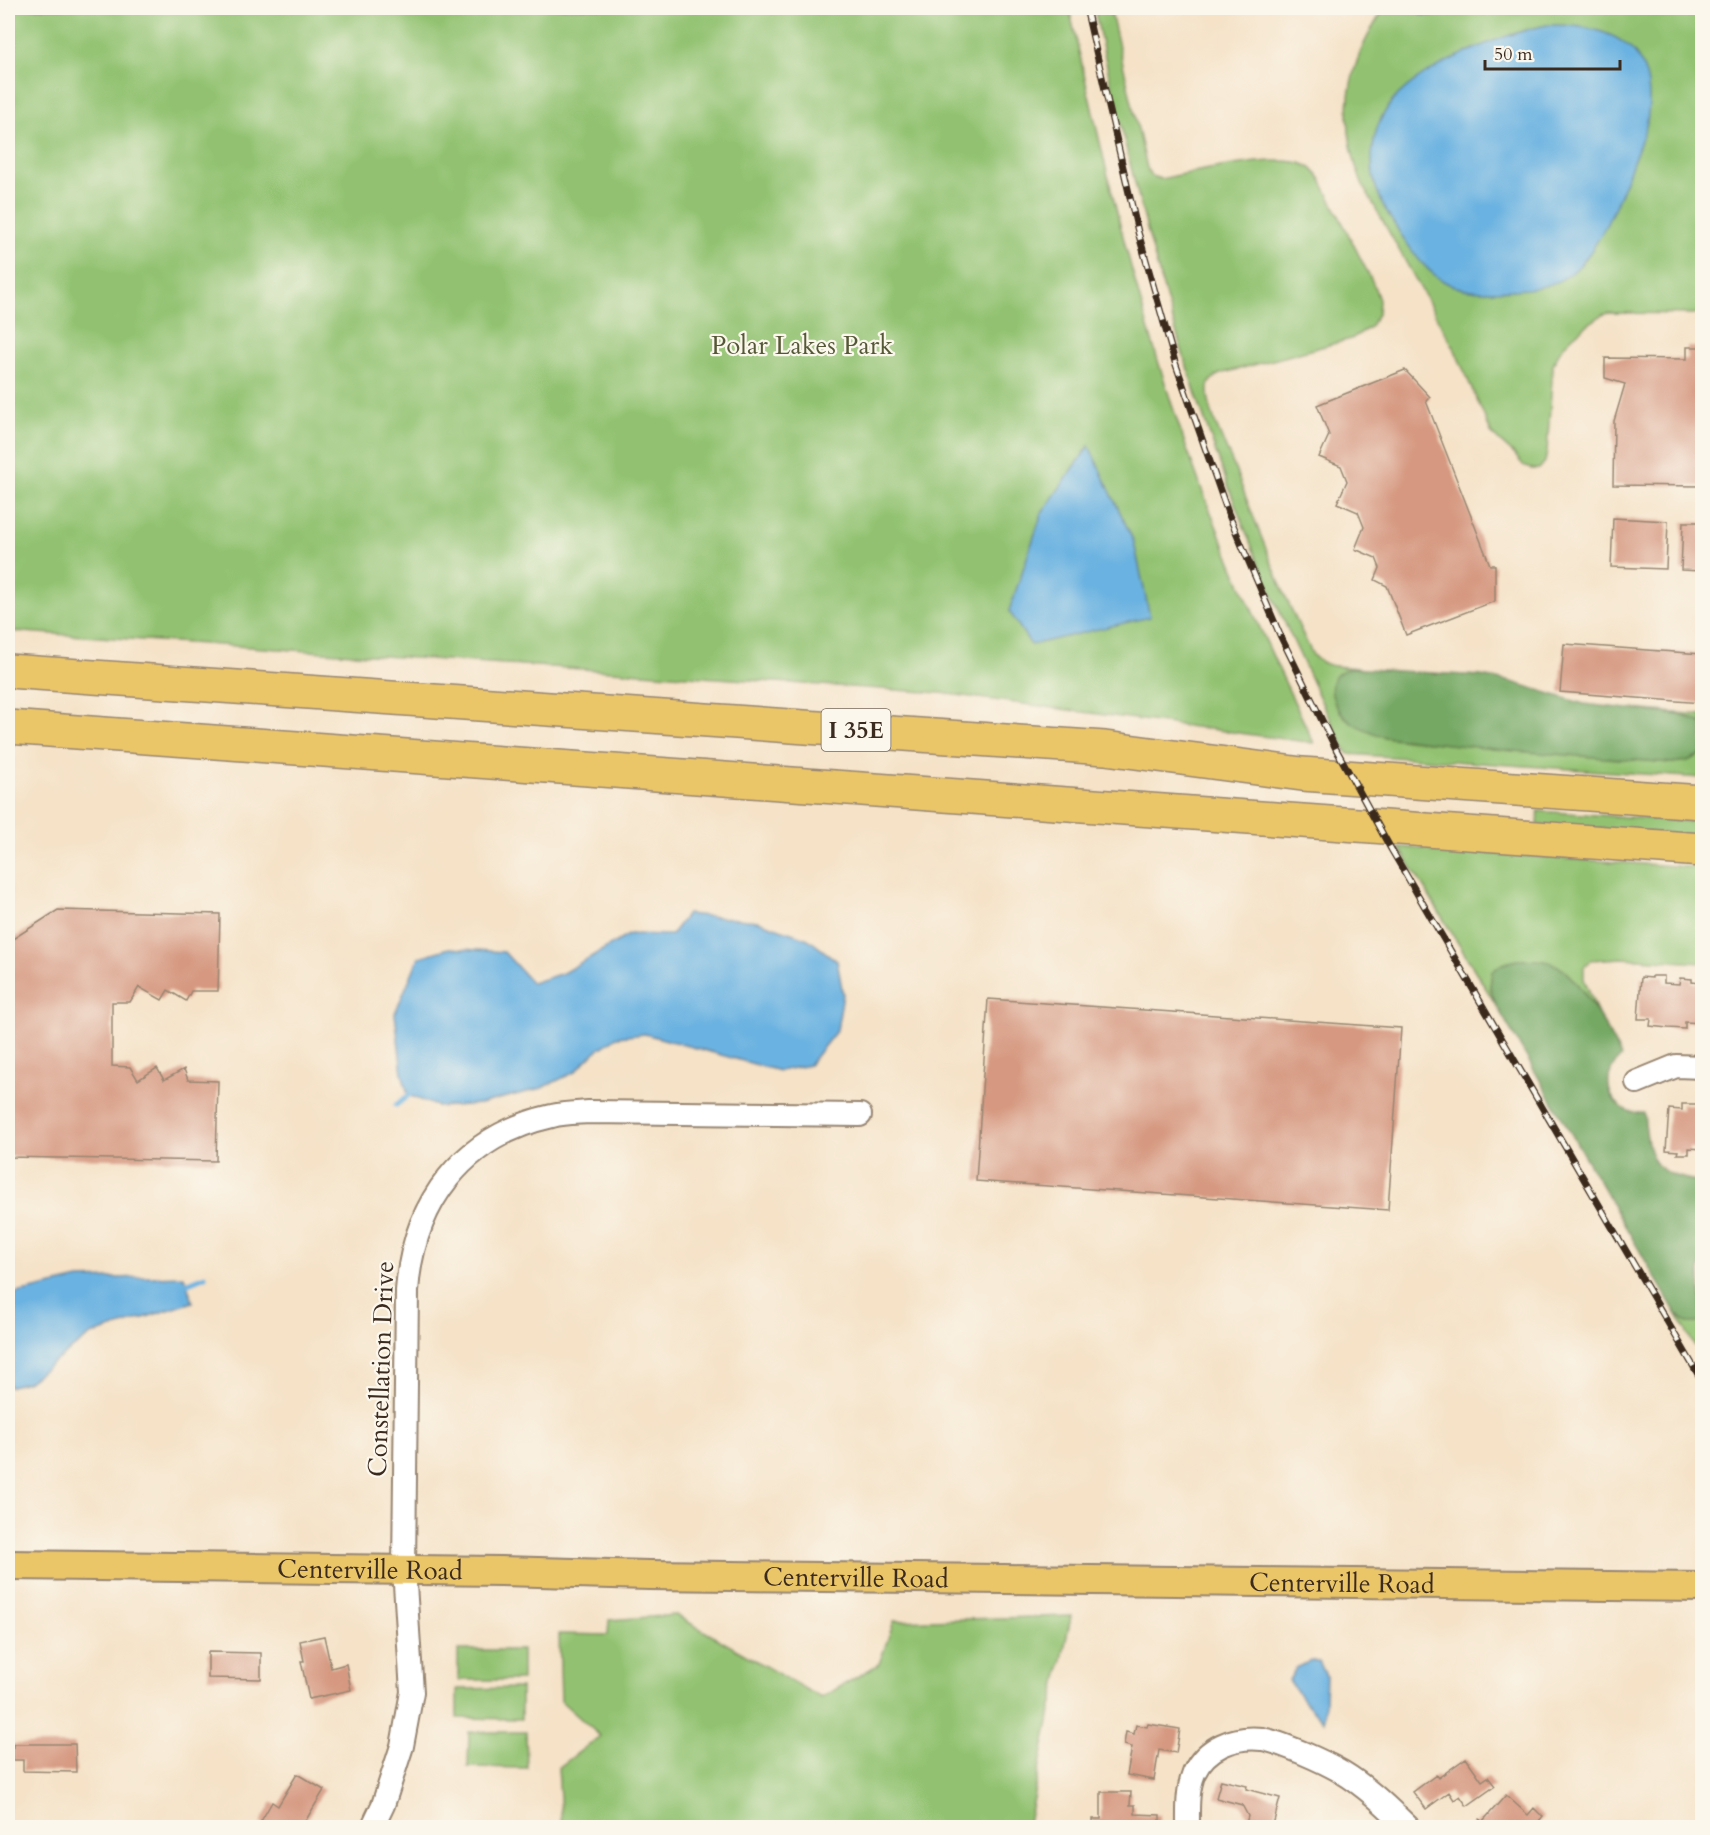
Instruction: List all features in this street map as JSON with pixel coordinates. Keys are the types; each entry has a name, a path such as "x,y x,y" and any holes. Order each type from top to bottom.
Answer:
{"highway":[{"name":"I 35E","path":"8,671 1082,746 1302,774 1702,802"},
{"name":"I 35E","path":"8,726 1702,850"}],"main road":[{"name":"Centerville Road","path":"8,1565 1702,1587"}],"street":[{"path":"1637,1082 1671,1067 1702,1067"},
{"name":"Constellation Drive","path":"372,1827 383,1805 402,1746 412,1692 404,1569 406,1311 409,1266 415,1238 439,1190 456,1168 478,1149 501,1134 555,1115 589,1112 860,1115"},
{"path":"1188,1827 1189,1792 1194,1773 1205,1756 1220,1744 1263,1739 1313,1757 1343,1773 1372,1794 1409,1827"}],"green space":[{"name":"Polar Lakes Park","path":"8,8 1069,8 1125,245 1181,432 1233,567 1314,743 941,693 8,631"},
{"path":"1094,8 1110,8 1147,168 1151,176 1161,179 1256,162 1293,162 1306,165 1320,178 1373,283 1379,300 1378,314 1370,327 1351,339 1220,374 1208,385 1211,409 1218,428 1281,585 1313,655 1328,665 1360,668 1344,670 1335,678 1332,690 1336,706 1385,737 1407,740 1672,763 1687,761 1702,754 1702,778 1348,754 1334,729 1263,574 1203,416 1177,336 1132,173"},
{"path":"1385,8 1702,8 1702,314 1609,313 1602,315 1573,336 1553,365 1547,452 1545,462 1539,469 1524,466 1492,434 1453,346 1362,184 1354,160 1350,137 1348,115 1350,93 1361,50"},
{"path":"1350,668 1481,676 1512,682 1584,704 1680,715 1700,722 1702,725 1702,754 1687,761 1672,763 1502,750 1385,737 1351,722 1338,709 1332,693 1332,685 1341,672"},
{"path":"1668,712 1702,715 1702,725 1685,716"},
{"path":"1538,811 1702,822 1702,836 1537,825"},
{"path":"1399,847 1702,868 1702,963 1622,958 1591,960 1584,967 1584,979 1598,1014 1575,982 1543,961 1509,962 1502,964 1492,972 1490,987 1496,1005"},
{"path":"1517,960 1550,962 1564,970 1583,992 1621,1057 1610,1075 1609,1085 1615,1102 1632,1112 1644,1113 1651,1153 1655,1162 1662,1169 1685,1179 1702,1182 1700,1269 1702,1320 1698,1323 1687,1323 1676,1313 1496,1005 1490,987 1492,972 1502,964"},
{"path":"1676,1313 1684,1321 1702,1320 1702,1359"},
{"path":"676,1615 821,1698 879,1664 894,1621 1071,1616 1027,1827 562,1827 558,1768 600,1736 561,1701 559,1634 608,1635 609,1620"},
{"path":"458,1650 522,1650 522,1680 458,1680"},
{"path":"521,1688 521,1719 457,1718 457,1689"},
{"path":"469,1732 526,1732 527,1768 468,1767"}],"water":[{"path":"1415,8 1452,8 1434,15 1421,15"},
{"path":"1547,25 1595,30 1629,47 1640,61 1647,78 1649,100 1646,127 1606,225 1585,260 1573,272 1552,284 1529,289 1482,291 1458,288 1443,281 1422,263 1384,207 1373,175 1372,151 1377,128 1388,107 1417,79 1460,55 1484,45"},
{"path":"1089,446 1134,542 1150,617 1031,645 1009,611 1042,513"},
{"path":"687,914 758,921 808,939 837,961 843,994 837,1030 809,1065 779,1071 645,1034 617,1037 595,1052 575,1072 542,1088 480,1104 439,1107 408,1095 402,1073 395,1013 419,957 449,948 504,952 532,983 563,973 630,934 671,935"},
{"path":"184,1276 193,1302 91,1335 27,1382 8,1387 8,1295 79,1279"},
{"path":"1311,1661 1319,1661 1326,1676 1324,1722 1304,1701 1289,1680 1296,1668"}],"building":[{"path":"1687,347 1702,347 1702,486 1613,485 1614,421 1625,384 1605,378 1605,358 1687,359"},
{"path":"1405,370 1430,397 1426,401 1490,565 1495,565 1495,601 1406,635 1387,586 1375,580 1380,568 1376,558 1355,549 1364,527 1358,512 1337,503 1347,481 1341,466 1319,457 1329,435 1317,405"},
{"path":"1613,518 1668,521 1666,569 1611,567"},
{"path":"1683,522 1702,522 1702,571 1681,570"},
{"path":"1564,644 1702,654 1702,703 1560,692"},
{"path":"58,910 220,914 218,991 191,991 186,1001 168,990 162,1000 139,987 130,1002 112,1002 112,1066 130,1067 138,1080 157,1068 164,1080 184,1069 188,1080 218,1081 216,1161 8,1157 8,942"},
{"path":"1652,976 1664,976 1664,983 1679,984 1680,978 1692,979 1692,982 1699,983 1699,980 1702,980 1702,1023 1685,1022 1685,1029 1668,1028 1650,1026 1651,1019 1638,1019 1641,977 1652,978"},
{"path":"988,999 1401,1028 1388,1210 976,1181"},
{"path":"1682,1104 1702,1104 1702,1149 1689,1148 1689,1154 1677,1154 1678,1151 1666,1150 1669,1109 1682,1110"},
{"path":"324,1636 331,1668 346,1664 351,1690 309,1699 301,1661 304,1661 300,1641"},
{"path":"208,1652 261,1653 261,1679 208,1678"},
{"path":"1148,1724 1180,1729 1176,1753 1159,1750 1154,1780 1127,1775 1132,1747 1124,1745 1126,1732 1134,1734 1136,1725 1147,1727"},
{"path":"13,1744 75,1744 76,1772 23,1771 23,1760 13,1760"},
{"path":"1466,1758 1482,1781 1488,1777 1495,1786 1467,1806 1460,1796 1454,1800 1449,1792 1426,1809 1413,1792 1436,1775 1438,1778"},
{"path":"297,1774 324,1790 303,1825 296,1821 293,1828 268,1828 260,1823 272,1802 278,1806"},
{"path":"1221,1780 1247,1786 1246,1789 1280,1798 1273,1825 1280,1828 1245,1828 1248,1816 1242,1805 1216,1798"},
{"path":"1101,1792 1131,1792 1130,1805 1135,1805 1135,1814 1160,1815 1160,1828 1093,1828 1093,1819 1101,1819"},
{"path":"1506,1795 1528,1815 1534,1808 1543,1817 1534,1828 1473,1828 1480,1819 1482,1822"}],"waterway":[{"path":"396,1105 413,1092"},
{"path":"181,1286 205,1276"}],"railway":[{"path":"1086,8 1138,232 1175,362 1228,513 1280,635 1336,749 1391,849 1702,1381"}]}
